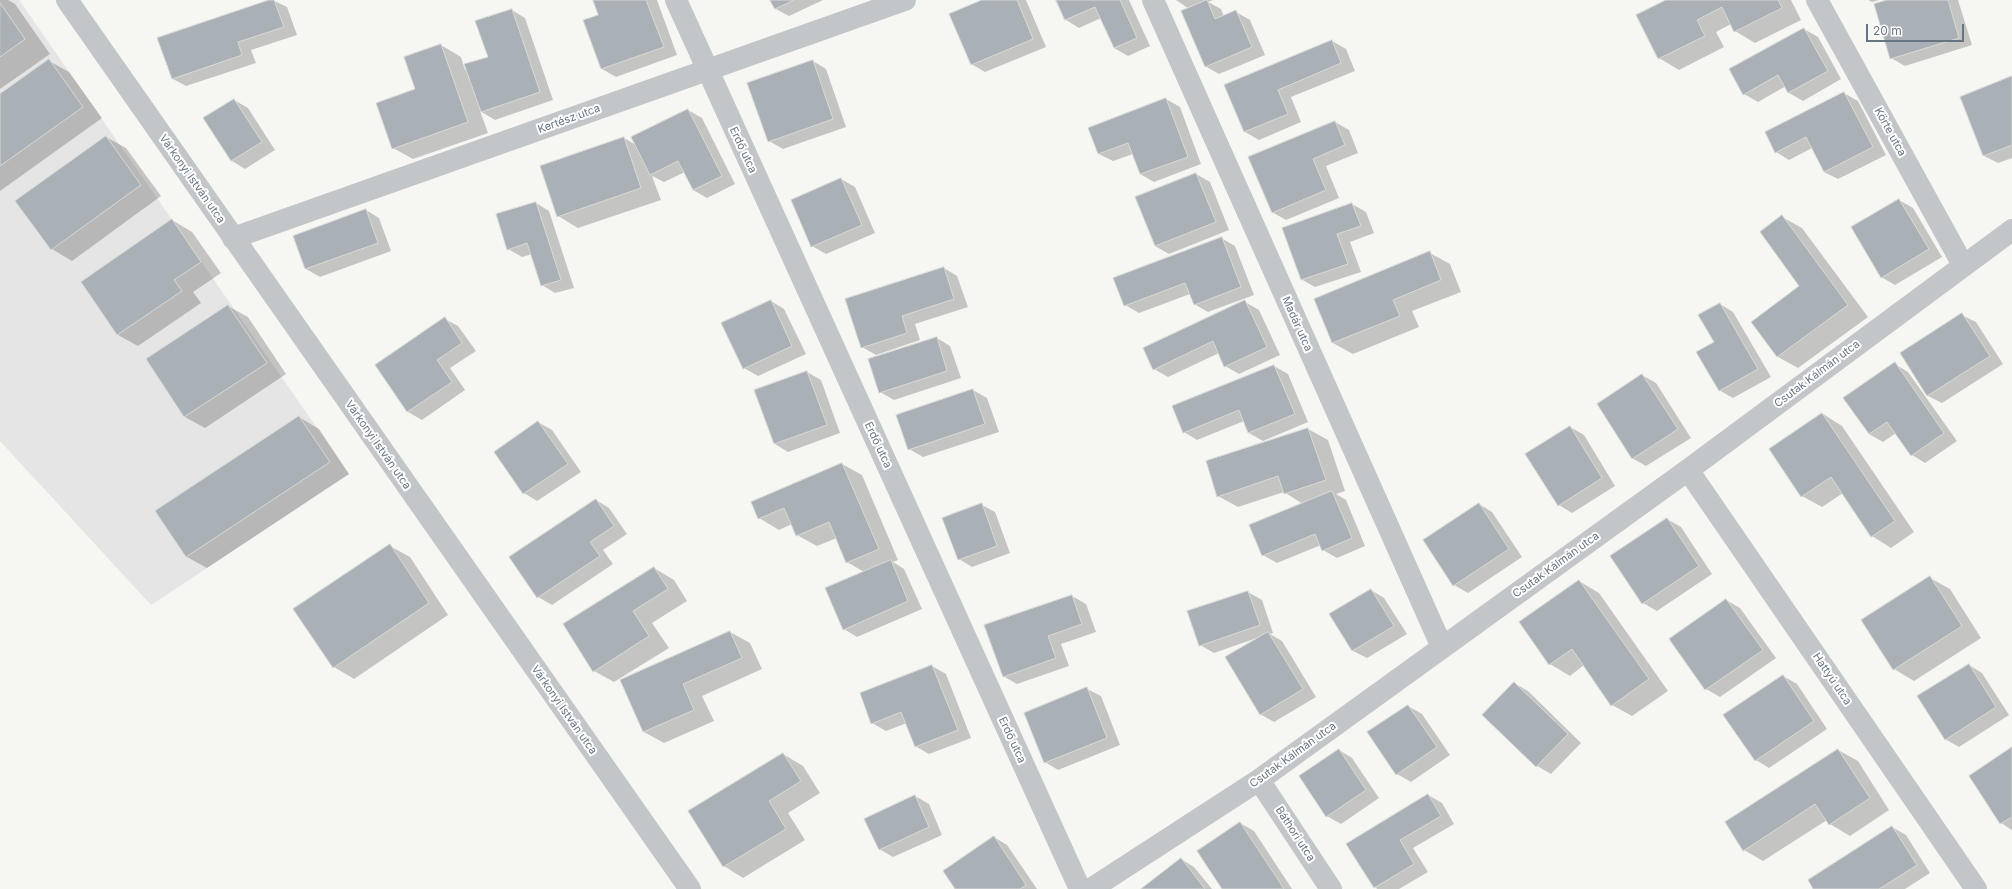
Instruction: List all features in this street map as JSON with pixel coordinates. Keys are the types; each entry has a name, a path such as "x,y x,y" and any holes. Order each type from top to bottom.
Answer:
{"street":[{"name":"Várkonyi István utca","path":"67,0 690,889"},
{"name":"Erdő utca","path":"676,0 706,70 1080,889"},
{"name":"Kertész utca","path":"233,238 905,0"},
{"name":"Madár utca","path":"1153,0 1442,647"},
{"name":"Körte utca","path":"1817,0 1963,265"},
{"name":"Csutak Kálmán utca","path":"1091,889 1260,780 1688,470 2012,230"},
{"name":"Hattyú utca","path":"1688,470 1976,889"},
{"name":"Báthori utca","path":"1260,780 1331,889"}],"shaded area":[{"path":"0,0 19,0 349,474 151,605 0,441"}],"building":[{"path":"269,0 274,0 284,27 238,42 242,55 172,79 157,38"},
{"path":"593,0 646,0 664,47 601,69 583,20 598,15"},
{"path":"770,0 794,0 775,9"},
{"path":"982,0 1017,0 1033,39 971,65 949,14"},
{"path":"1056,0 1120,0 1137,38 1114,48 1095,7 1065,20"},
{"path":"1207,0 1215,19 1236,10 1252,47 1205,67 1181,11"},
{"path":"1666,0 1778,0 1782,8 1734,32 1722,7 1697,20 1705,36 1658,59 1636,15"},
{"path":"1887,0 1948,0 1959,38 1890,59 1874,4"},
{"path":"0,3 25,39 0,57"},
{"path":"512,9 540,92 481,112 464,64 488,57 475,21"},
{"path":"1804,28 1828,71 1788,93 1778,75 1743,95 1729,69"},
{"path":"1332,40 1341,63 1278,90 1288,114 1244,132 1224,85"},
{"path":"441,44 468,122 392,149 376,103 415,89 404,57"},
{"path":"49,59 83,107 0,166 0,94"},
{"path":"813,60 833,119 768,142 747,83"},
{"path":"2012,76 2012,145 1983,156 1960,97"},
{"path":"1844,92 1873,147 1824,172 1806,137 1775,153 1765,132"},
{"path":"1166,98 1188,157 1140,174 1128,143 1098,154 1088,128"},
{"path":"234,99 262,142 231,161 203,118"},
{"path":"688,109 722,176 693,190 678,161 650,175 631,137"},
{"path":"1335,121 1345,145 1313,159 1326,190 1272,213 1248,157"},
{"path":"106,136 141,185 51,250 15,201"},
{"path":"624,137 641,188 557,217 540,166"},
{"path":"1196,173 1216,222 1155,246 1135,197"},
{"path":"841,178 862,225 811,247 791,200"},
{"path":"1899,199 1929,249 1881,278 1851,227"},
{"path":"536,202 561,280 541,286 527,243 507,250 496,214"},
{"path":"1352,203 1361,226 1337,234 1348,264 1301,280 1282,228"},
{"path":"366,209 378,243 305,269 293,236"},
{"path":"1782,215 1848,305 1777,357 1751,322 1799,286 1760,232"},
{"path":"172,219 201,262 174,280 182,291 117,335 81,282"},
{"path":"1222,237 1241,287 1194,305 1185,283 1124,306 1113,278"},
{"path":"1430,251 1441,280 1393,300 1400,316 1332,343 1314,299"},
{"path":"944,267 954,299 902,316 907,333 861,348 845,299"},
{"path":"771,300 792,346 743,369 721,323"},
{"path":"1245,300 1267,347 1224,367 1213,341 1153,370 1143,348"},
{"path":"1720,303 1758,369 1719,391 1696,352 1714,342 1698,315"},
{"path":"228,305 267,363 184,417 146,359"},
{"path":"1962,313 1990,356 1927,396 1900,353"},
{"path":"445,317 462,343 437,360 452,382 407,412 375,365"},
{"path":"937,337 947,371 879,393 868,359"},
{"path":"1895,362 1944,433 1911,456 1887,422 1869,434 1843,398"},
{"path":"1274,365 1295,414 1248,433 1239,410 1183,433 1172,406"},
{"path":"807,371 827,425 774,444 754,390"},
{"path":"1642,374 1678,429 1632,459 1597,404"},
{"path":"973,389 985,424 908,450 896,415"},
{"path":"1822,413 1895,521 1871,537 1831,477 1801,497 1769,449"},
{"path":"299,416 330,462 186,557 155,511"},
{"path":"538,421 568,464 523,494 494,452"},
{"path":"1570,426 1602,478 1558,506 1525,454"},
{"path":"1308,428 1326,480 1284,494 1278,476 1217,497 1206,461"},
{"path":"842,463 879,549 846,563 829,522 796,536 784,508 758,519 751,502"},
{"path":"1332,491 1352,538 1322,551 1315,534 1262,556 1249,525"},
{"path":"596,499 614,526 590,542 600,556 537,598 509,557"},
{"path":"982,503 997,546 958,560 942,518"},
{"path":"1479,503 1509,549 1453,586 1423,540"},
{"path":"1667,518 1699,566 1642,604 1610,556"},
{"path":"390,544 429,603 333,668 293,609"},
{"path":"891,560 908,601 843,630 825,588"},
{"path":"654,567 668,589 633,611 649,636 593,672 563,624"},
{"path":"1930,576 1962,626 1893,670 1861,620"},
{"path":"1579,580 1649,679 1611,706 1572,649 1549,665 1519,622"},
{"path":"1371,589 1394,626 1352,651 1329,614"},
{"path":"1248,591 1260,625 1199,646 1187,611"},
{"path":"1072,595 1082,624 1048,636 1056,658 1003,677 984,625"},
{"path":"1726,599 1763,650 1705,690 1669,639"},
{"path":"730,631 742,658 683,684 694,710 643,732 620,680"},
{"path":"1268,632 1303,689 1260,715 1225,657"},
{"path":"1969,664 1996,707 1945,740 1917,696"},
{"path":"932,665 958,730 915,747 901,712 871,724 860,693"},
{"path":"1783,675 1814,721 1755,761 1723,715"},
{"path":"1514,682 1568,734 1536,767 1482,715"},
{"path":"1087,687 1107,738 1044,763 1024,713"},
{"path":"1408,705 1437,747 1396,775 1367,732"},
{"path":"2012,747 2012,817 2000,824 1969,776"},
{"path":"1339,749 1366,790 1326,817 1299,776"},
{"path":"1838,749 1870,798 1829,825 1815,804 1743,851 1725,822"},
{"path":"783,753 801,781 769,801 786,829 723,867 688,811"},
{"path":"1428,794 1441,816 1400,840 1414,864 1374,888 1346,844"},
{"path":"915,795 929,827 879,850 864,819"},
{"path":"1240,822 1284,889 1222,889 1197,851"},
{"path":"1892,826 1917,865 1879,889 1813,889 1808,880"},
{"path":"994,836 1026,885 1020,889 955,889 943,871"},
{"path":"1181,858 1205,889 1141,889"}]}
